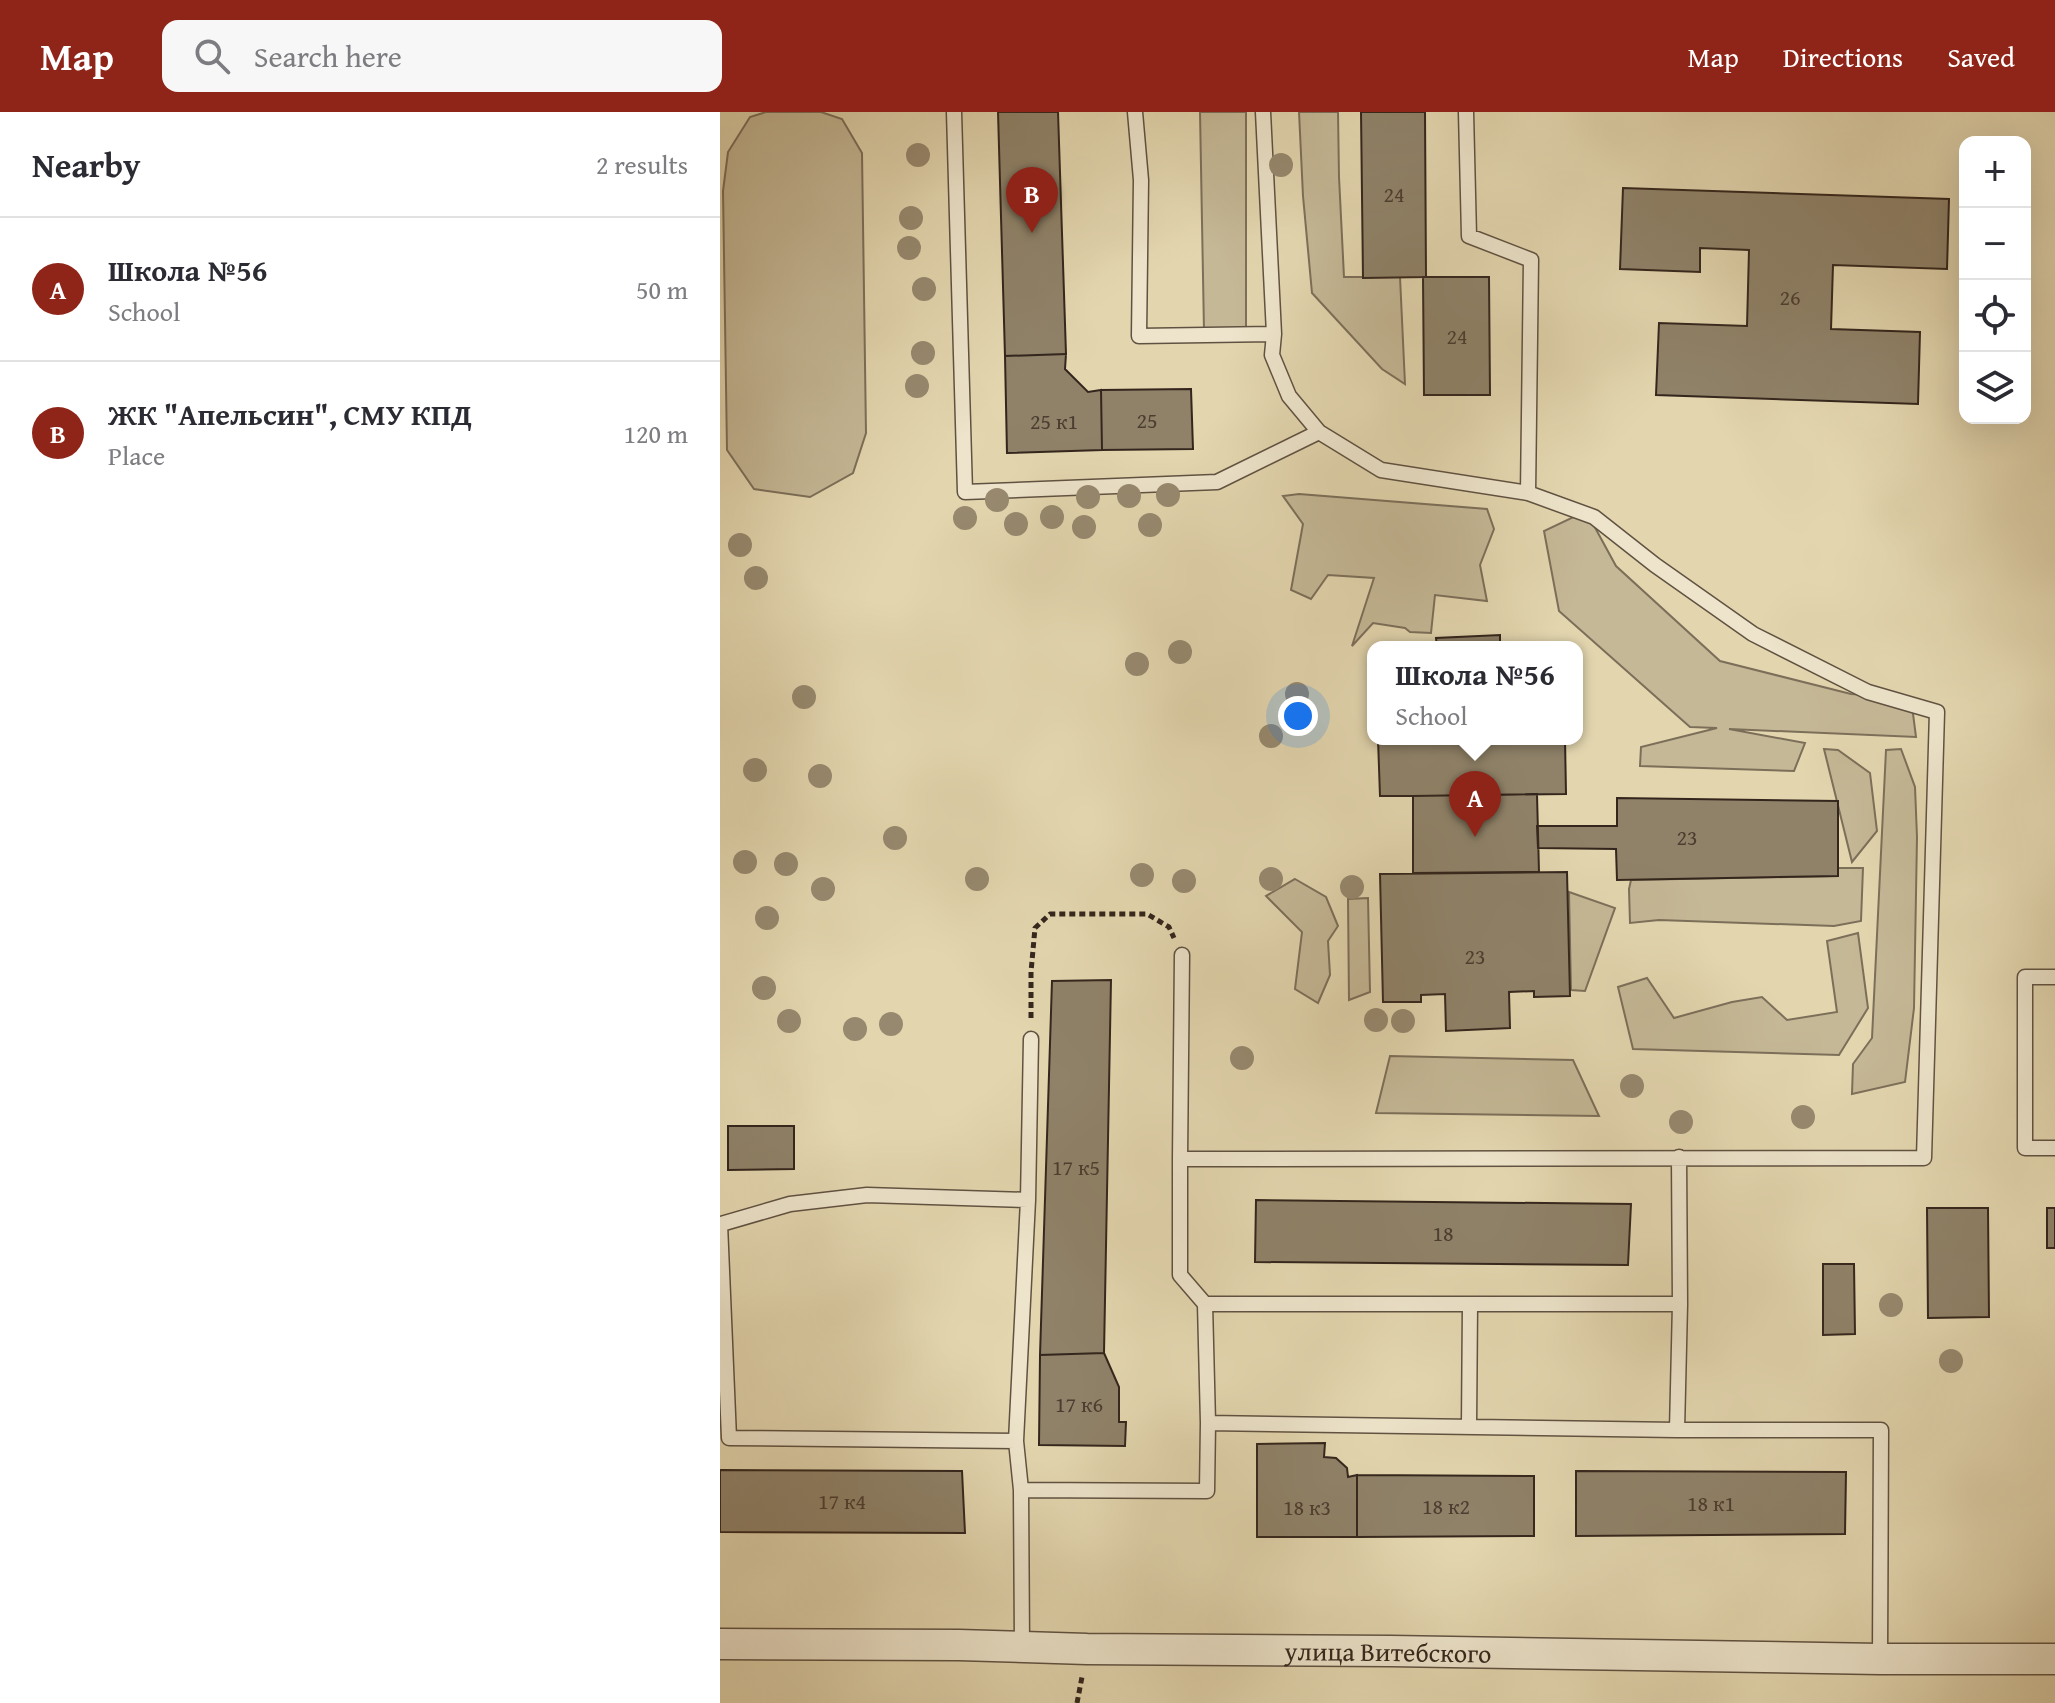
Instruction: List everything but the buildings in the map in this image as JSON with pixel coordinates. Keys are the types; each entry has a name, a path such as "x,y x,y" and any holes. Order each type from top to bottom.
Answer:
{"street":[{"name":"улица Витебского","path":"720,1644 2055,1659"}],"lane":[{"path":"954,112 965,492 1217,482 1319,432"},
{"path":"1135,112 1141,180 1139,336 1274,334"},
{"path":"1180,1159 1924,1158 1937,712 1868,692 1753,634 1655,565 1594,517 1528,493 1381,470 1319,432 1289,396 1272,355 1274,334 1263,112"},
{"path":"1466,112 1469,236 1531,260 1528,493"},
{"path":"1021,1490 1207,1491 1205,1304 1180,1275 1182,955"},
{"path":"2055,977 2025,977 2025,1148 2055,1148"},
{"path":"1022,1646 1021,1490 1016,1441 1028,1200 1031,1039"},
{"path":"1677,1430 1679,1157"},
{"path":"1016,1441 729,1438 720,1224 790,1204 867,1195 1028,1200"},
{"path":"1205,1304 1680,1304"},
{"path":"1469,1426 1470,1304"},
{"path":"1208,1423 1881,1430 1880,1659"}],"path":[{"path":"1031,1039 1031,972 1035,928 1050,914 1147,914 1169,927 1182,955"}],"shaded area":[{"path":"766,112 821,112 842,119 862,153 866,433 853,473 810,497 754,489 727,450 723,191 728,152 750,117"},
{"path":"1200,112 1246,112 1246,331 1204,331"},
{"path":"1299,112 1338,112 1344,277 1400,277 1405,384 1382,369 1312,293"},
{"path":"1299,494 1487,509 1494,529 1480,565 1487,601 1435,595 1431,633 1410,632 1405,628 1373,623 1352,646 1374,578 1328,575 1311,599 1291,590 1303,524 1283,496"},
{"path":"1586,511 1616,566 1720,661 1851,694 1911,698 1916,737 1729,729 1805,743 1794,771 1640,766 1641,747 1717,728 1690,727 1559,611 1544,531"},
{"path":"1824,749 1838,750 1870,773 1877,831 1852,862"},
{"path":"1901,749 1915,787 1917,837 1914,1008 1905,1082 1852,1094 1853,1064 1872,1038 1886,750"},
{"path":"1838,868 1863,868 1861,921 1834,926 1659,920 1630,923 1631,880 1837,876"},
{"path":"1295,879 1326,897 1338,926 1328,941 1330,975 1318,1003 1295,989 1302,932 1266,896"},
{"path":"1569,892 1615,908 1585,991 1571,990"},
{"path":"1368,898 1370,992 1349,1000 1348,899"},
{"path":"1858,933 1868,1008 1839,1055 1633,1049 1618,987 1647,978 1674,1018 1762,997 1787,1020 1837,1012 1827,941"},
{"path":"1390,1056 1573,1060 1599,1116 1376,1113"}],"place":[{"name":"ЖК \"Апельсин\", СМУ КПД","path":"1032,233"},
{"name":"Школа №56","path":"1475,837"}]}
